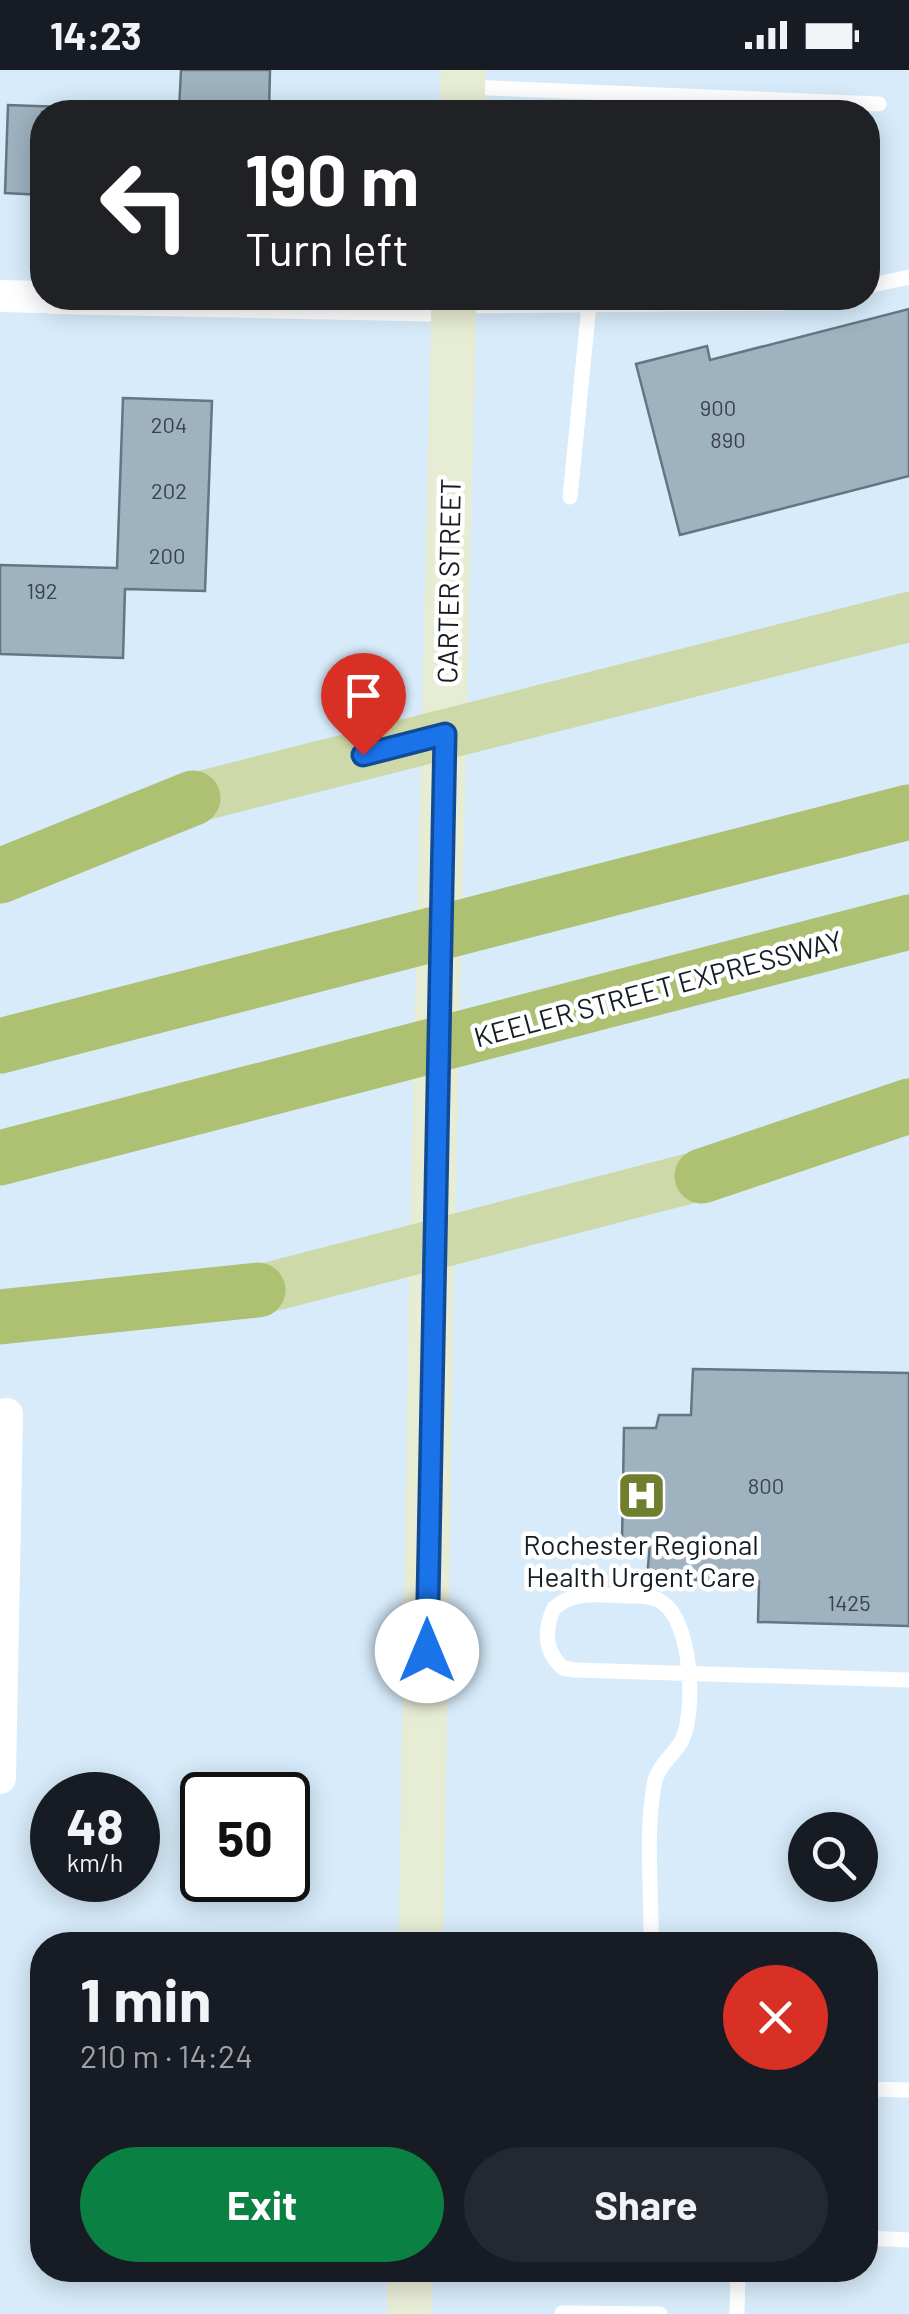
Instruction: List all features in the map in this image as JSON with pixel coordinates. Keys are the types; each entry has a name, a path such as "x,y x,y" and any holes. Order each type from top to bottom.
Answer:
{"highway":[{"path":"0,876 193,798"},
{"path":"0,1046 909,812"},
{"name":"KEELER STREET EXPRESSWAY","path":"0,1158 909,922"},
{"path":"702,1176 909,1106"},
{"path":"0,1317 258,1290"}],"main road":[{"name":"CARTER STREET","path":"421,1932 454,310"},
{"path":"0,851 193,798 909,617"},
{"path":"0,1337 258,1290 909,1123"},
{"path":"408,2314 409,2282"}],"street":[{"path":"0,296 30,297"},
{"path":"0,1778 4,1415"}],"lane":[{"path":"462,90 679,100"},
{"path":"880,283 909,277"},
{"path":"570,498 589,310"},
{"path":"651,1932 654,1788 664,1760 683,1738 688,1671 676,1616 656,1598 566,1598 549,1619 549,1649 564,1668 688,1671 909,1680"},
{"path":"878,2089 909,2090"},
{"path":"878,2239 909,2240"},
{"path":"737,2314 738,2282"},
{"path":"562,2313 660,2314"}],"building":[{"path":"181,70 270,70 269,100 180,100"},
{"path":"8,105 30,106 30,194 5,193"},
{"path":"909,309 909,476 680,535 636,364 707,346 710,360"},
{"path":"123,398 212,401 205,591 125,589 123,658 0,654 0,565 117,568"},
{"path":"693,1369 909,1373 909,1626 758,1622 759,1581 647,1579 650,1542 622,1542 624,1428 656,1428 659,1415 691,1415"}],"place":[{"name":"Rochester Regional Health Urgent Care","path":"641,1496"}],"route":[{"path":"363,755 445,734 430,1310 427,1651"}]}
